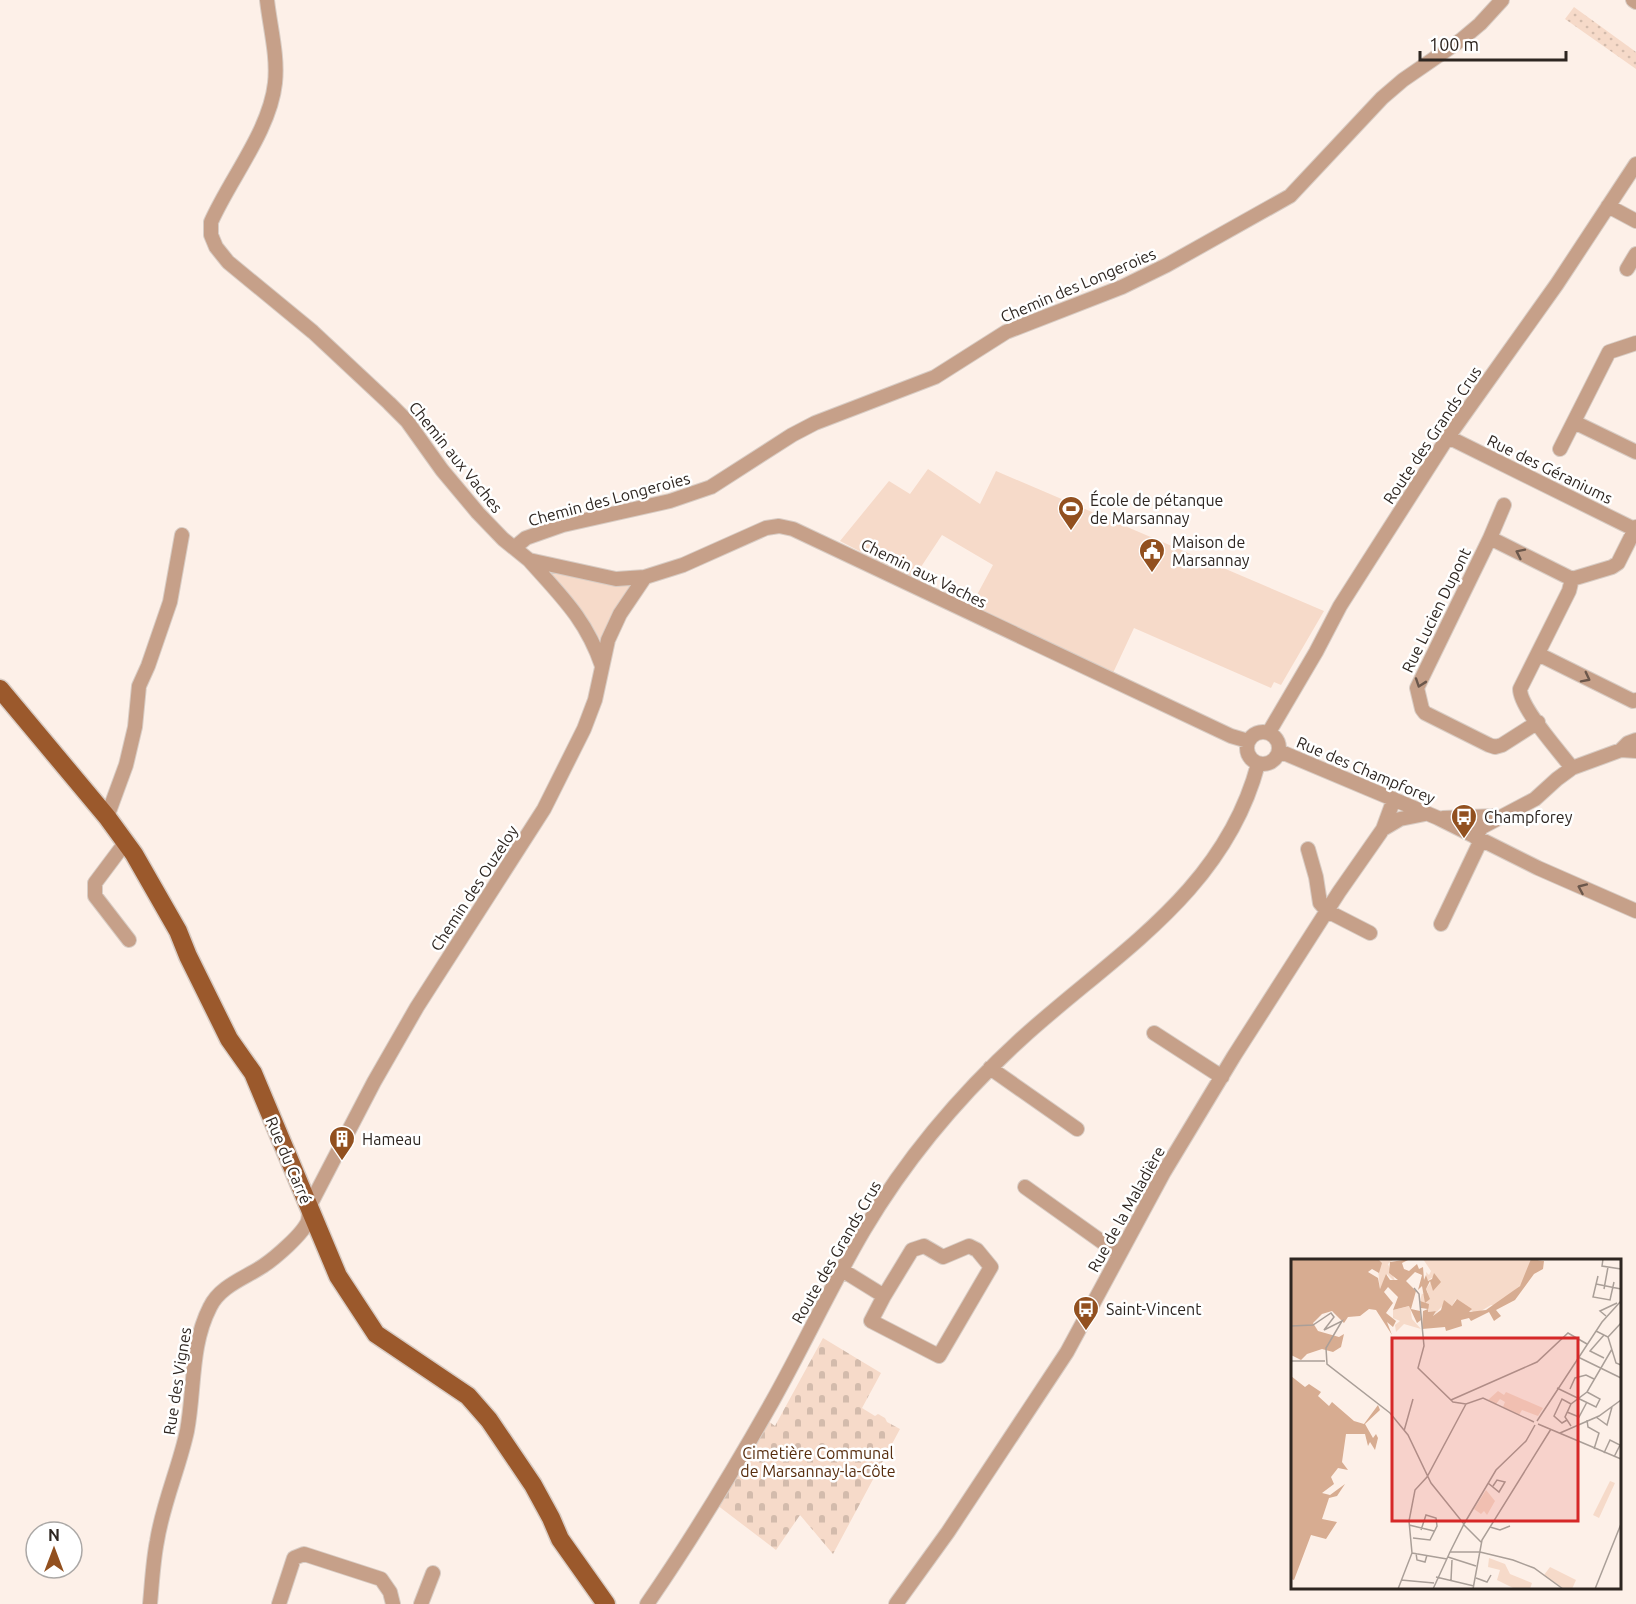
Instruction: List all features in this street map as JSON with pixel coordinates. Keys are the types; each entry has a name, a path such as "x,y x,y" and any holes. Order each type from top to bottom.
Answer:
{"main road":[{"name":"Rue du Carré","path":"0,689 107,817 134,854 178,931 229,1039 253,1073 338,1276 376,1334 468,1396 489,1420 533,1485 560,1539 606,1604"}],"street":[{"name":"Chemin aux Vaches","path":"267,0 275,69 272,99 259,131 211,222 211,235 216,247 228,262 313,332 389,403 413,429 442,470 471,504 529,560 616,579 645,577 682,565 766,528 779,526 793,528 1107,678 1231,736 1248,741"},
{"name":"Chemin des Longeroies","path":"514,548 526,538 563,525 670,501 711,487 792,435 815,423 935,377 1006,332 1122,287 1177,259 1290,196 1382,98 1403,80 1461,40 1480,24 1502,0"},
{"name":"Route des Grands Crus","path":"1269,732 1340,606 1448,437 1557,284 1636,166"},
{"path":"1608,206 1636,221"},
{"path":"1627,269 1636,254"},
{"path":"1560,449 1609,352 1636,343"},
{"path":"1574,422 1636,452"},
{"name":"Rue des Géraniums","path":"1448,437 1636,529"},
{"name":"Rue Lucien Dupont","path":"1504,506 1417,688 1417,693 1425,713 1496,747 1538,722"},
{"path":"1572,768 1522,699 1520,689 1569,591 1572,579 1612,567 1618,562 1636,529"},
{"path":"107,817 126,765 135,728 139,686 170,602 182,536"},
{"name":"Rue Lucien Dupont","path":"1490,538 1572,579"},
{"path":"529,560 584,624 602,666"},
{"name":"Chemin des Ouzeloy","path":"309,1207 406,1026 544,809 584,729 595,700 608,640 620,614 645,577"},
{"path":"1538,654 1636,700"},
{"path":"1269,732 1278,741 1280,751 1274,761 1263,765 1258,764 1248,754 1248,741 1256,733 1269,732"},
{"path":"1622,750 1628,743 1636,740"},
{"path":"1441,924 1472,832 1535,799 1572,768 1622,750 1636,751"},
{"name":"Rue des Champforey","path":"1280,751 1472,832 1538,868 1636,911"},
{"name":"Route des Grands Crus","path":"647,1604 701,1524 773,1400 866,1227 914,1155 990,1068 1051,1012 1150,931 1176,905 1208,866 1231,830 1243,809 1258,764"},
{"path":"1399,801 1401,819"},
{"name":"Rue de la Maladière","path":"896,1604 948,1532 1067,1352 1164,1172 1327,911 1383,829 1399,801"},
{"name":"Rue de la Maladière","path":"1383,829 1401,819 1432,816"},
{"path":"125,843 95,883 95,896 129,940"},
{"path":"1308,849 1320,903 1327,911 1370,933"},
{"path":"1154,1033 1222,1077"},
{"path":"990,1068 1077,1129"},
{"path":"1024,1187 1119,1254"},
{"name":"Rue des Vignes","path":"150,1604 157,1540 188,1428 191,1383 199,1332 206,1314 214,1299 227,1288 263,1266 296,1235 308,1222 309,1207"},
{"path":"924,1246 943,1257 969,1246 977,1250 992,1267 939,1356 872,1321 884,1296 912,1250 924,1246"},
{"path":"842,1270 884,1296"},
{"path":"279,1604 294,1558 304,1554 381,1579 390,1592 393,1604"},
{"path":"421,1604 433,1573"}],"green space":[{"path":"1574,7 1636,52 1636,69 1565,19"},
{"path":"928,469 980,504 996,471 1324,611 1281,685 1274,682 1271,688 1134,628 1113,673 971,606 993,565 942,535 913,579 840,541 889,481 910,494"},
{"path":"556,572 628,584 632,587 601,641 585,615 549,577"},
{"name":"Cimetière Communal de Marsannay-la-Côte","path":"823,1338 881,1373 862,1408 875,1416 878,1414 900,1429 833,1554 800,1515 776,1550 717,1505 768,1421 775,1426"}],"place":[{"name":"École de pétanque de Marsannay","path":"1071,532"},
{"name":"Maison de Marsannay","path":"1152,574"},
{"name":"Champforey","path":"1464,840"},
{"name":"Hameau","path":"342,1162"},
{"name":"Saint-Vincent","path":"1086,1332"}]}
